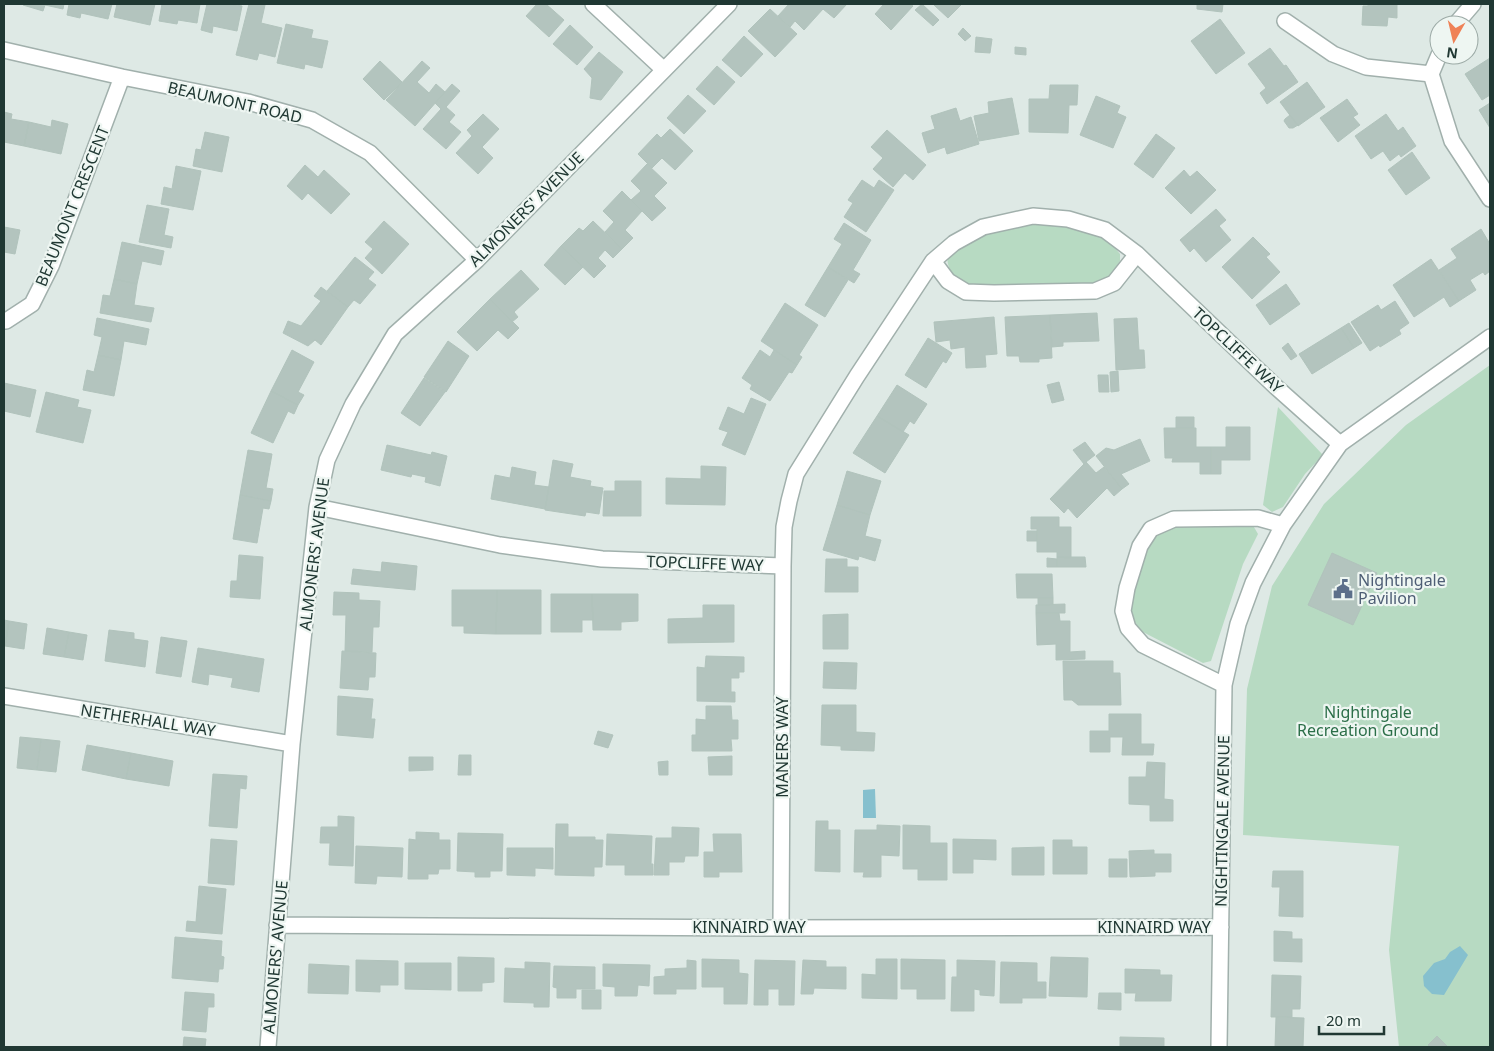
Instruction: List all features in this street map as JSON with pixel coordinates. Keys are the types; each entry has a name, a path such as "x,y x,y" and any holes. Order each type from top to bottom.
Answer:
{"street":[{"path":"593,4 664,70"},
{"name":"ALMONERS' AVENUE","path":"268,1047 292,744 317,507 327,460 353,404 395,334 477,260 729,4"},
{"path":"1464,15 1473,4"},
{"path":"1285,21 1333,54 1366,67 1431,74"},
{"name":"BEAUMONT ROAD","path":"4,50 122,77 248,102 312,120 370,153 477,260"},
{"path":"1435,65 1431,74 1452,141 1490,199"},
{"name":"BEAUMONT CRESCENT","path":"4,321 32,304 47,274 122,77"},
{"name":"TOPCLIFFE WAY","path":"317,507 500,546 592,558 782,566 784,527 796,474 857,376 933,261 954,243 983,227 1033,216 1068,218 1105,230 1137,254 1276,387 1340,444"},
{"path":"933,261 948,281 966,292 1095,291 1114,283 1137,254"},
{"name":"NIGHTINGALE AVENUE","path":"1219,1047 1224,685 1238,624 1253,583 1284,525 1340,444 1490,337"},
{"path":"1224,685 1143,645 1128,628 1123,612 1127,588 1140,546 1151,529 1174,519 1258,518 1284,525"},
{"name":"MANERS WAY","path":"781,928 782,566"},
{"name":"NETHERHALL WAY","path":"4,696 292,744"},
{"name":"KINNAIRD WAY","path":"277,925 781,928 1221,927"}],"green space":[{"path":"1032,220 1068,224 1104,235 1120,254 1120,261 1108,279 1093,286 970,285 956,277 951,271 948,264 949,255 956,247 967,240 981,234"},
{"name":"Nightingale Recreation Ground","path":"1490,365 1490,1047 1399,1047 1389,950 1399,846 1243,835 1247,689 1272,586 1324,504 1406,425"},
{"path":"1278,407 1323,455 1305,474 1283,507 1272,512 1263,505"},
{"path":"1173,522 1251,522 1258,534 1243,564 1211,661 1203,663 1141,631 1128,609 1131,585 1154,531"}],"water":[{"path":"875,789 876,818 863,818 863,790"},
{"path":"1460,946 1468,955 1444,995 1432,994 1424,986 1423,976 1434,963 1445,959 1450,952"}],"building":[{"path":"23,4 64,4 63,9 45,5 43,11"},
{"path":"69,4 112,4 108,19 81,13 80,18 67,15"},
{"path":"117,4 155,4 150,25 114,17"},
{"path":"162,4 200,4 197,23 178,20 177,24 159,21"},
{"path":"207,4 242,6 237,31 213,26 212,33 201,30"},
{"path":"249,4 265,5 261,23 282,28 275,57 259,53 257,60 236,55"},
{"path":"537,4 546,4 564,20 549,37 526,16"},
{"path":"789,4 847,4 834,18 823,9 804,30 795,21 790,27 778,16"},
{"path":"884,4 910,4 913,6 891,30 875,14"},
{"path":"922,4 939,20 933,26 915,10"},
{"path":"935,4 962,4 948,18"},
{"path":"1197,4 1223,4 1222,12 1197,9"},
{"path":"1368,4 1397,4 1397,18 1388,17 1387,26 1362,25 1363,6 1368,6"},
{"path":"770,9 797,34 775,57 748,31"},
{"path":"1220,19 1245,53 1216,74 1191,41"},
{"path":"286,24 313,30 311,38 328,41 322,68 305,64 304,69 277,63"},
{"path":"570,25 593,47 577,65 553,44"},
{"path":"963,28 971,36 965,41 958,34"},
{"path":"744,36 763,54 741,77 722,60"},
{"path":"976,37 992,39 990,53 975,52"},
{"path":"1015,47 1026,48 1026,55 1015,54"},
{"path":"1270,48 1284,66 1286,65 1298,82 1267,104 1260,93 1266,88 1248,64"},
{"path":"599,52 623,72 601,100 590,98 592,78 584,69"},
{"path":"1490,58 1490,95 1482,100 1465,74"},
{"path":"380,61 402,82 384,100 363,79"},
{"path":"422,61 430,68 417,82 429,93 436,84 445,92 415,126 386,100"},
{"path":"717,66 735,82 714,105 696,89"},
{"path":"1307,82 1325,107 1298,126 1280,102"},
{"path":"452,84 460,91 446,107 455,115 449,122 461,132 446,149 423,129 441,109 435,103"},
{"path":"1050,85 1078,85 1077,105 1069,105 1068,133 1029,132 1029,99 1049,99"},
{"path":"688,95 706,111 684,134 667,118"},
{"path":"1096,96 1120,106 1117,113 1126,117 1113,148 1080,135"},
{"path":"1012,98 1019,134 979,141 974,116 989,113 988,102"},
{"path":"1347,99 1358,114 1353,117 1360,125 1338,142 1320,118"},
{"path":"1490,103 1490,128 1479,110"},
{"path":"956,108 960,121 971,117 979,144 947,154 945,147 928,153 922,133 935,129 931,116"},
{"path":"4,112 12,114 11,119 29,122 24,146 4,142"},
{"path":"483,114 499,129 482,147 493,158 478,174 456,153 472,136 467,130"},
{"path":"1386,114 1398,131 1403,127 1416,146 1401,157 1399,154 1390,161 1383,151 1371,159 1355,136"},
{"path":"1290,115 1298,125 1293,128 1289,128 1284,121"},
{"path":"52,120 68,124 61,154 24,146 29,122 51,127"},
{"path":"670,129 693,151 675,170 662,158 652,168 638,154 657,134 661,138"},
{"path":"887,130 926,165 913,180 905,173 893,187 873,169 883,158 871,147"},
{"path":"205,132 229,137 222,172 193,166 196,149 201,150"},
{"path":"1156,134 1175,148 1153,178 1134,164"},
{"path":"1412,152 1430,178 1406,195 1388,170"},
{"path":"647,164 667,183 654,196 666,208 652,221 631,200 641,191 631,181"},
{"path":"305,165 318,177 324,170 350,194 331,214 308,193 302,200 287,186"},
{"path":"176,166 201,171 193,210 161,204 164,187 172,189"},
{"path":"1184,170 1190,177 1197,171 1216,190 1191,214 1165,188"},
{"path":"862,180 874,188 879,180 894,190 866,232 844,217 853,203 848,200"},
{"path":"622,191 642,211 625,230 633,238 622,249 605,232 614,222 603,211"},
{"path":"147,205 169,209 164,235 173,237 171,248 139,242"},
{"path":"1216,209 1226,220 1219,226 1231,240 1206,262 1194,248 1190,252 1180,240"},
{"path":"384,221 409,244 382,274 365,258 373,249 365,242"},
{"path":"593,221 622,249 613,258 605,250 598,258 606,266 594,278 561,246 579,228 583,231"},
{"path":"844,223 871,240 853,270 860,274 854,283 828,267 842,244 834,239"},
{"path":"4,227 20,230 15,254 4,252"},
{"path":"1481,229 1490,244 1490,271 1485,275 1483,272 1470,280 1476,290 1459,301 1439,270 1457,258 1451,249"},
{"path":"1253,237 1270,254 1266,257 1280,272 1252,299 1222,267"},
{"path":"122,242 164,251 161,265 142,261 137,284 114,279"},
{"path":"561,246 583,267 565,285 544,265"},
{"path":"355,257 374,272 368,279 376,285 360,304 354,300 348,307 327,291"},
{"path":"1431,259 1459,301 1450,307 1444,297 1414,317 1393,285"},
{"path":"828,267 848,280 825,317 805,305"},
{"path":"521,270 539,289 514,312 518,317 512,322 490,299"},
{"path":"114,279 137,284 134,305 154,308 151,322 100,313 103,295 110,296"},
{"path":"1286,284 1300,304 1270,325 1256,305"},
{"path":"321,287 348,307 321,345 315,340 308,346 283,333 288,321 301,326 321,301 314,296"},
{"path":"490,299 519,328 508,339 498,330 477,351 457,332"},
{"path":"1395,301 1409,323 1399,330 1401,334 1370,351 1351,322 1378,305 1381,310"},
{"path":"785,303 818,325 799,355 802,357 797,365 761,341"},
{"path":"1097,313 1099,341 1063,342 1063,346 1052,347 1050,315"},
{"path":"1050,315 1052,358 1039,359 1039,362 1020,362 1019,356 1007,356 1005,317"},
{"path":"994,317 997,354 985,355 986,367 966,368 965,347 951,349 950,340 936,342 934,322"},
{"path":"97,318 149,329 146,345 124,341 121,360 98,355 102,337 94,335"},
{"path":"1137,318 1139,350 1144,350 1145,368 1116,370 1114,319"},
{"path":"1349,323 1362,343 1354,348 1341,328"},
{"path":"1341,328 1354,348 1312,374 1299,354"},
{"path":"928,338 952,353 946,363 943,361 926,388 905,375"},
{"path":"448,341 469,356 446,392 424,377"},
{"path":"1288,343 1297,356 1291,360 1282,348"},
{"path":"292,350 314,362 298,392 304,395 298,405 271,391"},
{"path":"760,350 770,357 774,350 797,365 792,373 789,372 770,401 750,389 752,385 742,378"},
{"path":"98,355 121,360 114,396 83,390 87,370 94,372"},
{"path":"1118,371 1119,391 1111,392 1110,372"},
{"path":"1098,375 1108,375 1109,392 1099,392"},
{"path":"424,378 445,392 420,426 401,413"},
{"path":"1059,382 1064,400 1052,403 1047,385"},
{"path":"4,383 36,390 30,417 4,411"},
{"path":"897,385 927,404 914,424 910,421 903,432 877,416"},
{"path":"271,391 298,405 294,414 288,411 273,443 251,433"},
{"path":"46,392 79,400 77,407 91,410 83,443 36,432"},
{"path":"751,398 766,404 745,455 722,445 728,432 719,429 728,407 744,414"},
{"path":"877,416 909,435 885,473 853,453"},
{"path":"1176,417 1194,417 1194,428 1176,428"},
{"path":"1226,427 1250,427 1250,460 1221,460 1221,474 1211,474 1211,447 1226,447"},
{"path":"1164,428 1196,428 1196,447 1211,447 1211,474 1200,474 1200,462 1172,462 1173,458 1165,458"},
{"path":"1140,439 1150,461 1121,474 1129,484 1122,489 1096,456 1106,448 1114,450"},
{"path":"1085,442 1095,455 1086,462 1096,473 1104,467 1122,489 1114,496 1107,488 1077,518 1068,508 1064,513 1050,499 1084,464 1073,450"},
{"path":"387,445 431,455 432,452 447,456 440,486 425,482 426,477 412,474 411,477 381,470"},
{"path":"248,450 272,454 266,488 273,489 271,501 240,495"},
{"path":"553,460 573,464 570,477 591,481 590,486 603,488 599,514 586,512 585,516 545,510"},
{"path":"701,466 726,467 725,505 666,504 666,478 701,479"},
{"path":"512,467 536,472 534,485 549,487 545,509 491,499 495,475 510,478"},
{"path":"847,471 881,481 870,515 837,505"},
{"path":"615,481 641,481 641,516 603,516 604,491 615,491"},
{"path":"240,495 271,501 269,509 263,508 257,543 233,539"},
{"path":"837,505 870,515 865,536 881,540 875,561 859,556 858,560 823,550"},
{"path":"1031,517 1059,517 1059,527 1071,527 1071,558 1057,557 1057,552 1037,552 1037,529 1031,529"},
{"path":"1027,531 1037,531 1037,541 1027,541"},
{"name":"Nightingale Pavilion","path":"1332,553 1377,573 1353,625 1308,605"},
{"path":"239,555 263,557 260,599 230,597 231,581 237,581"},
{"path":"1057,557 1085,557 1086,567 1057,567"},
{"path":"1047,558 1057,559 1057,567 1047,567"},
{"path":"826,559 847,559 847,567 858,567 858,592 825,592"},
{"path":"382,562 417,566 415,590 351,584 353,569 381,572"},
{"path":"1016,574 1052,574 1053,598 1017,598"},
{"path":"452,590 497,590 496,634 464,633 464,626 452,626"},
{"path":"497,590 541,590 541,634 496,634"},
{"path":"334,592 359,593 359,600 380,601 379,627 373,627 372,652 345,651 346,615 333,615"},
{"path":"551,594 592,594 593,620 582,620 582,632 551,632"},
{"path":"592,594 638,594 638,621 621,622 621,630 593,630"},
{"path":"1038,598 1053,598 1053,605 1038,605"},
{"path":"1065,604 1065,613 1036,613 1036,605"},
{"path":"703,605 734,605 734,642 668,643 668,619 703,618"},
{"path":"1036,613 1059,613 1060,621 1070,621 1070,652 1085,651 1085,659 1056,660 1056,644 1037,645"},
{"path":"848,614 848,649 823,649 823,615"},
{"path":"4,620 9,621 5,646 4,646"},
{"path":"9,621 27,624 24,649 5,646"},
{"path":"47,628 69,632 64,657 43,654"},
{"path":"109,630 134,633 134,639 148,641 145,667 105,661"},
{"path":"69,632 87,635 83,660 64,657"},
{"path":"161,637 187,641 181,677 156,673"},
{"path":"198,648 264,659 259,692 231,687 233,678 209,674 208,685 192,682"},
{"path":"342,651 376,653 375,677 369,677 368,690 340,688"},
{"path":"706,656 744,657 744,672 739,672 739,678 731,678 731,692 735,692 735,702 697,701 697,667 705,668"},
{"path":"1063,661 1113,661 1113,673 1120,673 1121,705 1078,705 1072,700 1064,700"},
{"path":"824,662 857,663 856,689 823,688"},
{"path":"338,696 373,699 371,719 375,719 373,738 337,735"},
{"path":"822,705 856,705 856,732 875,733 874,751 841,750 841,746 821,745"},
{"path":"706,706 731,706 732,720 738,720 738,739 731,739 732,751 692,751 692,735 696,735 696,719 706,720"},
{"path":"1109,714 1141,714 1141,744 1154,744 1153,755 1122,755 1123,737 1110,737 1110,752 1090,752 1090,731 1109,731"},
{"path":"598,731 613,735 608,748 594,744"},
{"path":"20,737 41,739 37,770 17,768"},
{"path":"41,739 60,741 56,772 37,770"},
{"path":"87,745 131,753 126,779 82,770"},
{"path":"131,753 173,761 169,786 126,779"},
{"path":"459,755 471,755 471,775 458,775"},
{"path":"732,756 732,775 709,775 708,757"},
{"path":"409,757 433,757 433,770 409,771"},
{"path":"668,761 668,775 659,775 658,762"},
{"path":"1147,762 1165,763 1164,799 1173,800 1173,821 1150,821 1150,805 1129,804 1129,777 1146,777"},
{"path":"213,774 247,776 246,789 240,788 237,828 209,826"},
{"path":"338,816 354,817 353,866 329,865 330,843 320,843 321,827 338,827"},
{"path":"816,821 828,821 828,830 840,830 840,872 815,871"},
{"path":"556,824 568,824 568,837 595,837 595,840 603,840 602,867 594,867 594,876 555,875"},
{"path":"877,825 900,826 899,856 881,855 881,877 863,877 864,872 854,872 855,830 877,830"},
{"path":"903,825 930,826 930,843 947,843 947,880 918,880 918,869 903,869"},
{"path":"672,827 699,828 698,856 685,856 684,862 669,862 669,875 654,875 656,838 672,838"},
{"path":"416,832 439,833 439,840 450,840 450,869 439,869 438,874 428,874 428,879 408,879 409,839 416,840"},
{"path":"458,833 503,834 502,871 490,871 490,877 475,877 475,872 457,871"},
{"path":"607,834 652,836 651,864 653,864 653,875 625,875 625,865 606,865"},
{"path":"713,834 741,834 742,872 719,872 719,877 704,877 704,852 714,852"},
{"path":"211,839 237,841 234,885 208,883"},
{"path":"953,839 996,840 996,860 973,859 973,873 953,873"},
{"path":"1053,840 1072,840 1072,847 1087,847 1087,874 1053,874"},
{"path":"356,846 403,848 402,877 377,876 376,884 355,883"},
{"path":"1044,847 1044,875 1012,875 1012,848"},
{"path":"507,848 553,848 553,869 535,868 535,876 507,875"},
{"path":"1154,850 1154,854 1171,854 1171,872 1155,872 1155,876 1130,877 1129,851"},
{"path":"1109,859 1127,859 1127,877 1109,877"},
{"path":"1273,871 1303,871 1303,917 1279,916 1280,887 1272,887"},
{"path":"199,886 226,889 222,934 186,931 187,921 196,922"},
{"path":"1274,931 1292,932 1292,939 1302,939 1302,962 1274,961"},
{"path":"175,937 222,941 221,956 224,957 223,969 219,969 218,982 172,978"},
{"path":"458,957 494,958 494,982 482,983 482,991 458,991"},
{"path":"1051,957 1088,958 1087,997 1049,996"},
{"path":"702,959 739,960 739,973 748,974 747,1004 724,1004 724,987 702,987"},
{"path":"876,959 897,959 897,999 862,998 862,974 876,975"},
{"path":"901,959 945,960 945,999 917,999 917,989 901,989"},
{"path":"356,960 398,961 398,985 380,985 380,992 356,991"},
{"path":"687,960 696,961 696,989 676,989 676,994 654,994 654,977 665,976 665,969 687,968"},
{"path":"755,960 795,961 794,1005 779,1005 779,989 768,989 768,1005 754,1005"},
{"path":"803,960 826,961 826,967 846,967 846,989 814,988 813,994 801,994"},
{"path":"957,960 995,961 994,996 980,995 980,990 974,989 974,1011 951,1011 952,977 957,977"},
{"path":"525,962 550,963 549,1007 534,1007 534,1003 504,1002 505,968 525,969"},
{"path":"1001,962 1037,963 1037,982 1046,982 1046,998 1022,998 1022,1003 1000,1003"},
{"path":"405,963 451,963 451,990 405,989"},
{"path":"309,964 349,966 348,994 308,993"},
{"path":"603,964 650,965 649,986 638,985 637,996 615,996 615,987 603,986"},
{"path":"554,966 595,967 595,989 576,989 576,998 557,998 557,988 553,987"},
{"path":"1125,969 1160,970 1160,975 1172,975 1171,1001 1135,1001 1136,993 1125,993"},
{"path":"1272,975 1301,976 1300,1009 1292,1009 1292,1017 1271,1017"},
{"path":"582,990 601,990 601,1009 582,1009"},
{"path":"185,992 214,994 214,1007 208,1007 206,1032 182,1030"},
{"path":"1099,993 1121,993 1121,1010 1098,1009"},
{"path":"1276,1017 1304,1018 1303,1047 1275,1047"},
{"path":"1437,1036 1448,1047 1430,1047 1428,1045"},
{"path":"184,1037 206,1039 205,1047 183,1047"},
{"path":"1120,1037 1164,1038 1164,1047 1120,1047"}],"place":[{"name":"Nightingale Pavilion","path":"1343,589"}]}
